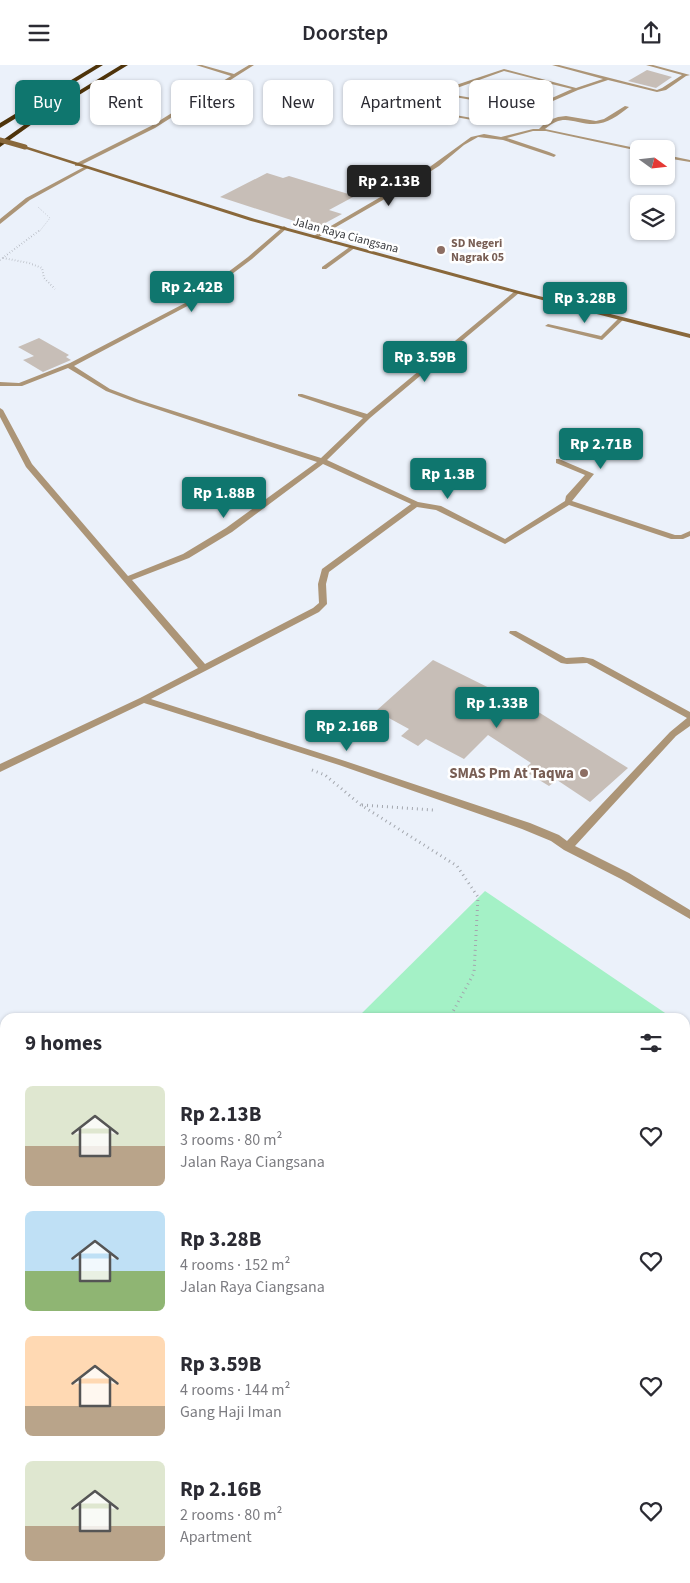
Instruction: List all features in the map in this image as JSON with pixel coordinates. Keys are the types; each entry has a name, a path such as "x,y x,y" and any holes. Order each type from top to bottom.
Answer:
{"highway":[{"path":"0,126 100,65"},
{"path":"0,145 33,121 125,65"}],"main road":[{"name":"Jalan Raya Ciangsana","path":"0,140 205,206 517,293 690,336"}],"street":[{"path":"198,65 235,76"},
{"path":"78,165 153,127 252,65"},
{"path":"554,65 659,91 684,75"},
{"path":"648,65 690,76"},
{"path":"475,80 504,70 538,80"},
{"path":"553,99 606,79"},
{"path":"553,84 576,89"},
{"path":"540,129 549,121 564,117 603,122 627,107"},
{"path":"500,139 540,129 630,148"},
{"path":"315,237 416,178 475,136 482,135 532,147 554,156"},
{"path":"675,158 690,161"},
{"path":"0,222 28,199 86,167"},
{"path":"0,384 20,385 72,364 193,301 250,258 284,228"},
{"path":"324,268 353,247"},
{"path":"127,579 193,552 229,530 322,461 368,417 517,293"},
{"path":"548,326 602,338 621,319"},
{"path":"72,364 71,367 108,390 322,461 416,504 438,508 505,542 568,503 569,497 590,474 559,461"},
{"path":"300,395 368,417"},
{"path":"0,410 29,465 203,668"},
{"path":"568,503 674,537 683,537 690,533"},
{"path":"0,767 143,700 320,607 322,604 322,583 325,571 416,504"},
{"path":"513,633 564,661 570,663 584,660 590,661 690,715"},
{"path":"143,700 342,763 518,823 555,838 568,847 625,876 690,915"},
{"path":"568,847 673,733 690,721"}],"path":[{"path":"1,259 21,247 40,232 50,218 28,199"},
{"path":"1,259 29,263 42,268 44,278 55,289"},
{"path":"308,769 325,775 361,805 457,866 478,897 474,973 452,1013"},
{"path":"361,805 429,811 439,810"}],"green space":[{"path":"485,891 665,1013 362,1013"}],"building":[{"path":"647,70 672,77 656,88 628,81"},
{"path":"267,173 283,178 289,176 355,196 329,210 342,214 316,228 220,197"},
{"path":"39,338 69,355 66,357 71,360 43,372 23,360 34,356 18,347"},
{"path":"433,660 540,713 628,768 590,802 557,780 549,786 523,770 531,763 488,735 464,759 426,739 418,746 401,736 409,729 376,711"}],"place":[{"name":"SD Negeri Nagrak 05","path":"441,250"},
{"name":"SMAS Pm At Taqwa","path":"584,773"}]}
